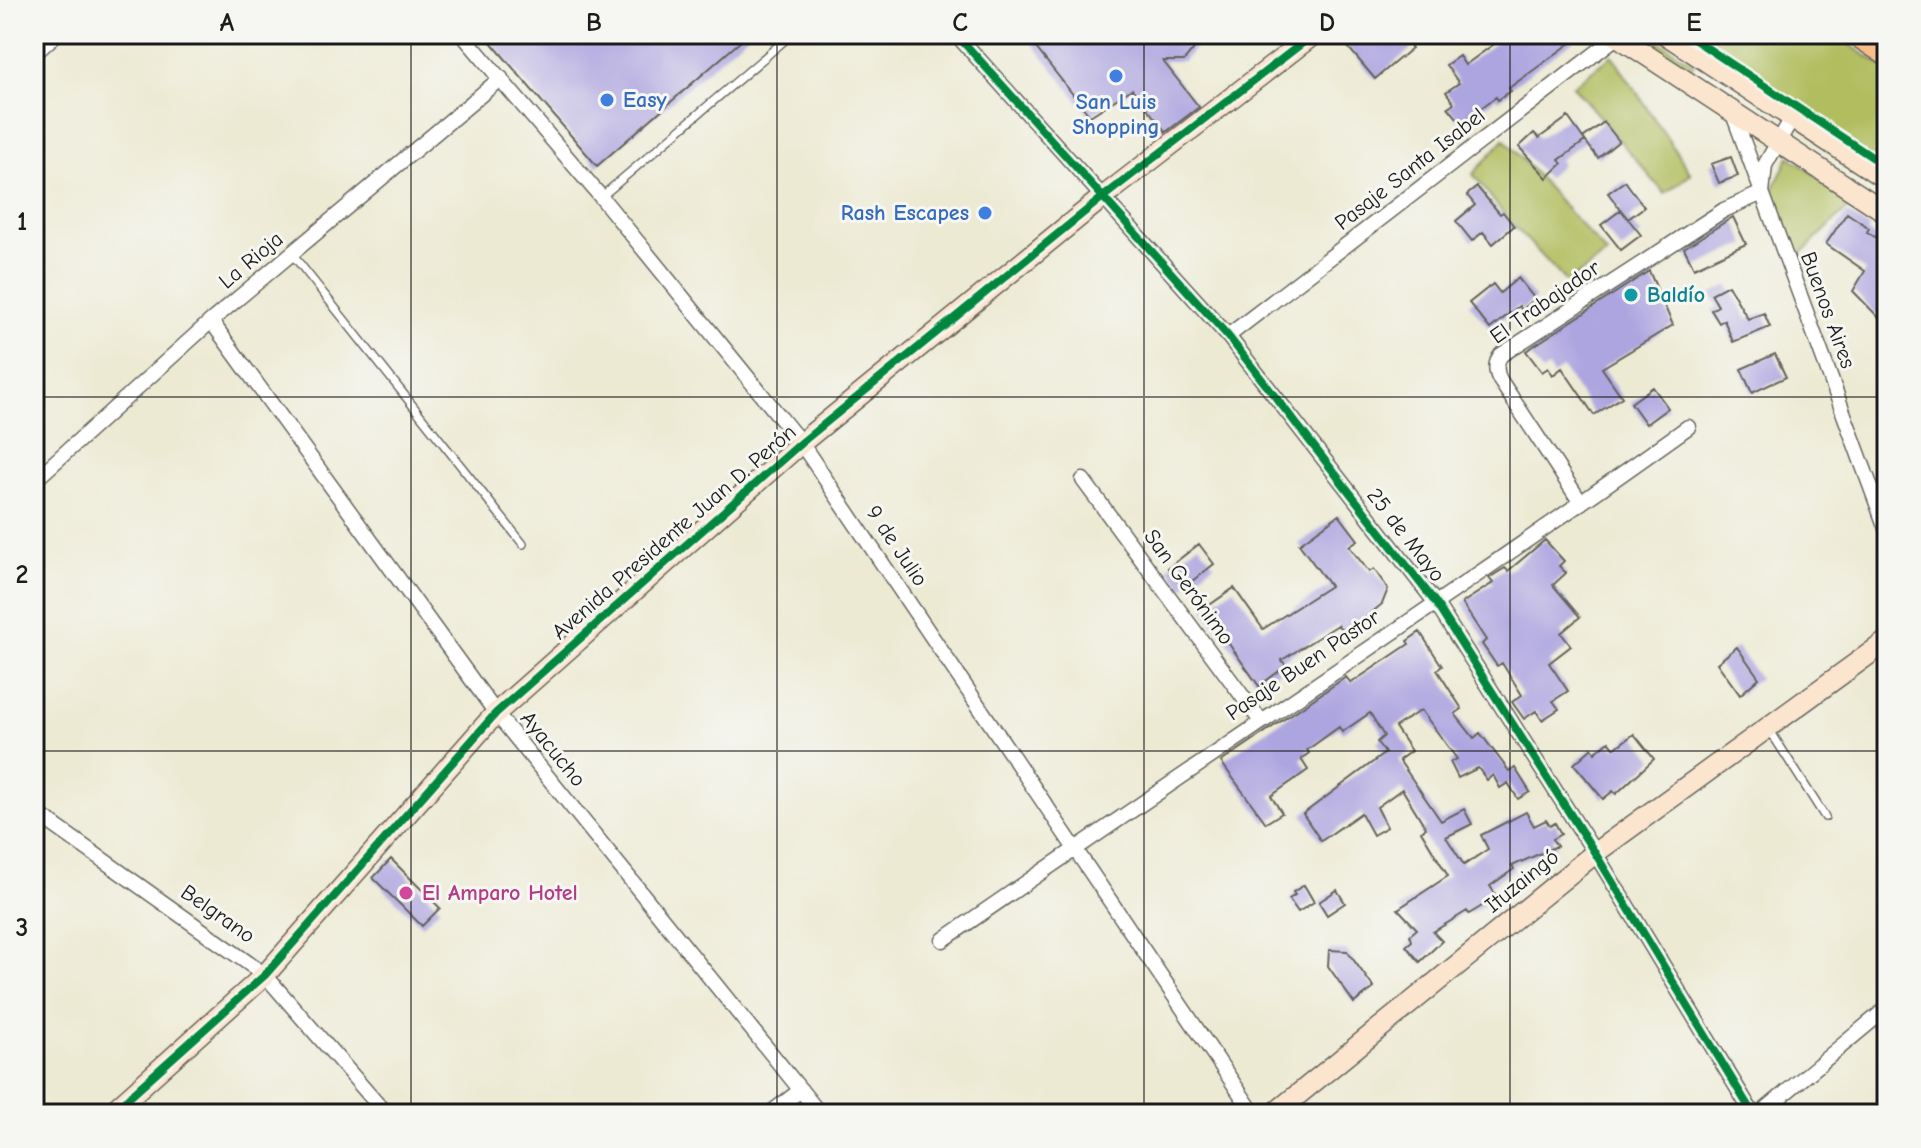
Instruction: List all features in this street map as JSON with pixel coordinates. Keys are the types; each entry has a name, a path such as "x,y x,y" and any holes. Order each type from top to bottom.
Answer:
{"highway":[{"path":"1861,34 1887,51"}],"street":[{"path":"34,54 56,34"},
{"name":"9 de Julio","path":"462,34 601,197 801,443 1254,1114"},
{"name":"25 de Mayo","path":"956,34 1228,336 1435,602 1595,853 1753,1114"},
{"name":"Avenida Presidente Juan D. Perón","path":"110,1114 265,975 496,713 801,443 1103,197 1314,34"},
{"path":"1665,34 1887,180"},
{"path":"1616,35 1887,213"},
{"name":"Pasaje Santa Isabel","path":"1228,336 1616,35"},
{"name":"La Rioja","path":"34,481 211,321 501,78"},
{"path":"1730,109 1743,85"},
{"name":"Buenos Aires","path":"1730,109 1887,531"},
{"path":"1762,193 1763,170 1792,118"},
{"name":"El Trabajador","path":"1581,503 1496,374 1497,360 1724,210 1762,193"},
{"name":"Ayacucho","path":"211,321 496,713 820,1114"},
{"name":"Pasaje Buen Pastor","path":"943,940 1688,427"},
{"name":"San Gerónimo","path":"1083,480 1260,720"},
{"name":"Ituzaingó","path":"1274,1114 1595,853 1887,641"},
{"name":"Belgrano","path":"35,812 265,975 386,1114"},
{"path":"1760,1114 1887,1008"},
{"path":"769,1114 801,1090"}],"lane":[{"path":"601,197 792,34"},
{"path":"292,254 523,544"},
{"path":"1768,727 1825,817"}],"green space":[{"path":"1628,34 1649,34 1694,64 1688,73"},
{"path":"1680,34 1833,34 1887,69 1887,171"},
{"path":"1612,55 1691,174 1665,194 1573,86"},
{"name":"Baldío","path":"1504,139 1607,254 1567,283 1507,218 1473,174"},
{"path":"1789,156 1853,203 1798,257 1773,190"}],"building":[{"name":"Easy","path":"484,34 749,34 597,166"},
{"name":"San Luis Shopping","path":"1025,34 1192,34 1195,41 1193,50 1184,61 1163,61 1199,107 1166,132 1132,89 1090,116"},
{"path":"1337,34 1400,34 1412,48 1375,79"},
{"path":"1508,34 1583,34 1509,88 1511,91 1498,100 1496,97 1461,123 1448,107 1454,103 1446,92 1459,83 1446,65 1459,56 1465,65"},
{"path":"1568,117 1585,141 1559,160 1562,164 1547,178 1519,147 1534,133 1539,138"},
{"path":"1604,122 1619,141 1598,158 1583,138"},
{"path":"1731,157 1738,176 1719,183 1711,164"},
{"path":"1625,181 1644,207 1628,219 1608,193"},
{"path":"1477,187 1514,226 1493,244 1483,232 1472,241 1456,221 1475,205 1467,195"},
{"path":"1621,210 1641,235 1621,250 1601,225"},
{"path":"1847,213 1869,228 1867,232 1887,244 1887,326 1853,291 1865,271 1826,244"},
{"path":"1733,217 1746,244 1694,268 1684,248"},
{"name":"Baldío","path":"1649,271 1673,325 1602,368 1622,397 1594,415 1562,368 1553,375 1548,368 1542,372 1526,351"},
{"path":"1518,278 1535,299 1522,310 1519,306 1490,329 1469,303 1493,284 1500,293"},
{"path":"1728,285 1748,319 1764,313 1770,327 1733,342 1724,320 1719,323 1711,310 1718,306 1711,294"},
{"path":"1775,354 1786,377 1752,393 1741,369"},
{"path":"1653,387 1668,408 1646,424 1631,403"},
{"path":"1339,515 1358,540 1349,546 1369,572 1374,569 1388,589 1382,604 1345,635 1338,625 1282,660 1286,666 1259,686 1204,609 1234,588 1263,629 1330,586 1299,544"},
{"path":"1545,540 1564,561 1559,566 1566,573 1553,585 1580,617 1561,633 1571,646 1549,663 1568,691 1553,701 1559,709 1542,720 1536,711 1524,719 1512,702 1522,695 1502,663 1497,666 1482,644 1486,640 1462,603 1493,583 1489,578 1505,568 1508,571"},
{"path":"1199,544 1214,564 1183,588 1168,568"},
{"path":"1420,632 1442,666 1437,670 1462,709 1455,714 1474,738 1480,733 1509,771 1515,768 1530,792 1518,799 1508,783 1500,788 1493,775 1487,780 1478,768 1458,778 1450,762 1457,759 1421,710 1395,727 1411,751 1399,760 1441,821 1464,809 1472,824 1446,837 1464,865 1488,849 1481,835 1526,812 1534,826 1546,820 1550,826 1555,823 1561,834 1552,839 1557,846 1512,866 1514,869 1490,886 1497,897 1433,932 1442,941 1420,962 1406,946 1412,941 1410,935 1417,929 1398,909 1448,876 1421,831 1426,828 1402,789 1377,807 1387,827 1373,835 1361,813 1321,841 1303,814 1385,753 1377,742 1384,736 1370,713 1342,732 1339,727 1307,750 1309,753 1301,759 1308,770 1271,796 1282,813 1266,823 1221,762 1346,677 1351,683 1409,644 1407,641"},
{"path":"1737,647 1759,678 1740,695 1717,663"},
{"path":"1634,734 1654,759 1616,794 1613,791 1603,799 1574,764 1592,748 1595,753 1609,741 1615,748"},
{"name":"El Amparo Hotel","path":"391,859 440,908 422,926 373,878"},
{"path":"1304,885 1314,902 1298,912 1289,899"},
{"path":"1337,890 1345,903 1327,915 1319,902"},
{"path":"1329,950 1347,951 1374,988 1354,1003 1328,966"}],"cycle path":[{"path":"956,34 1228,336 1435,602 1595,853 1753,1114"},
{"path":"110,1114 265,975 496,713 801,443 1103,197 1314,34"},
{"path":"1686,34 1887,167"}],"place":[{"name":"San Luis Shopping","path":"1116,76"},
{"name":"Easy","path":"607,100"},
{"name":"Rash Escapes","path":"985,213"},
{"name":"Baldío","path":"1631,295"},
{"name":"El Amparo Hotel","path":"406,893"}]}
